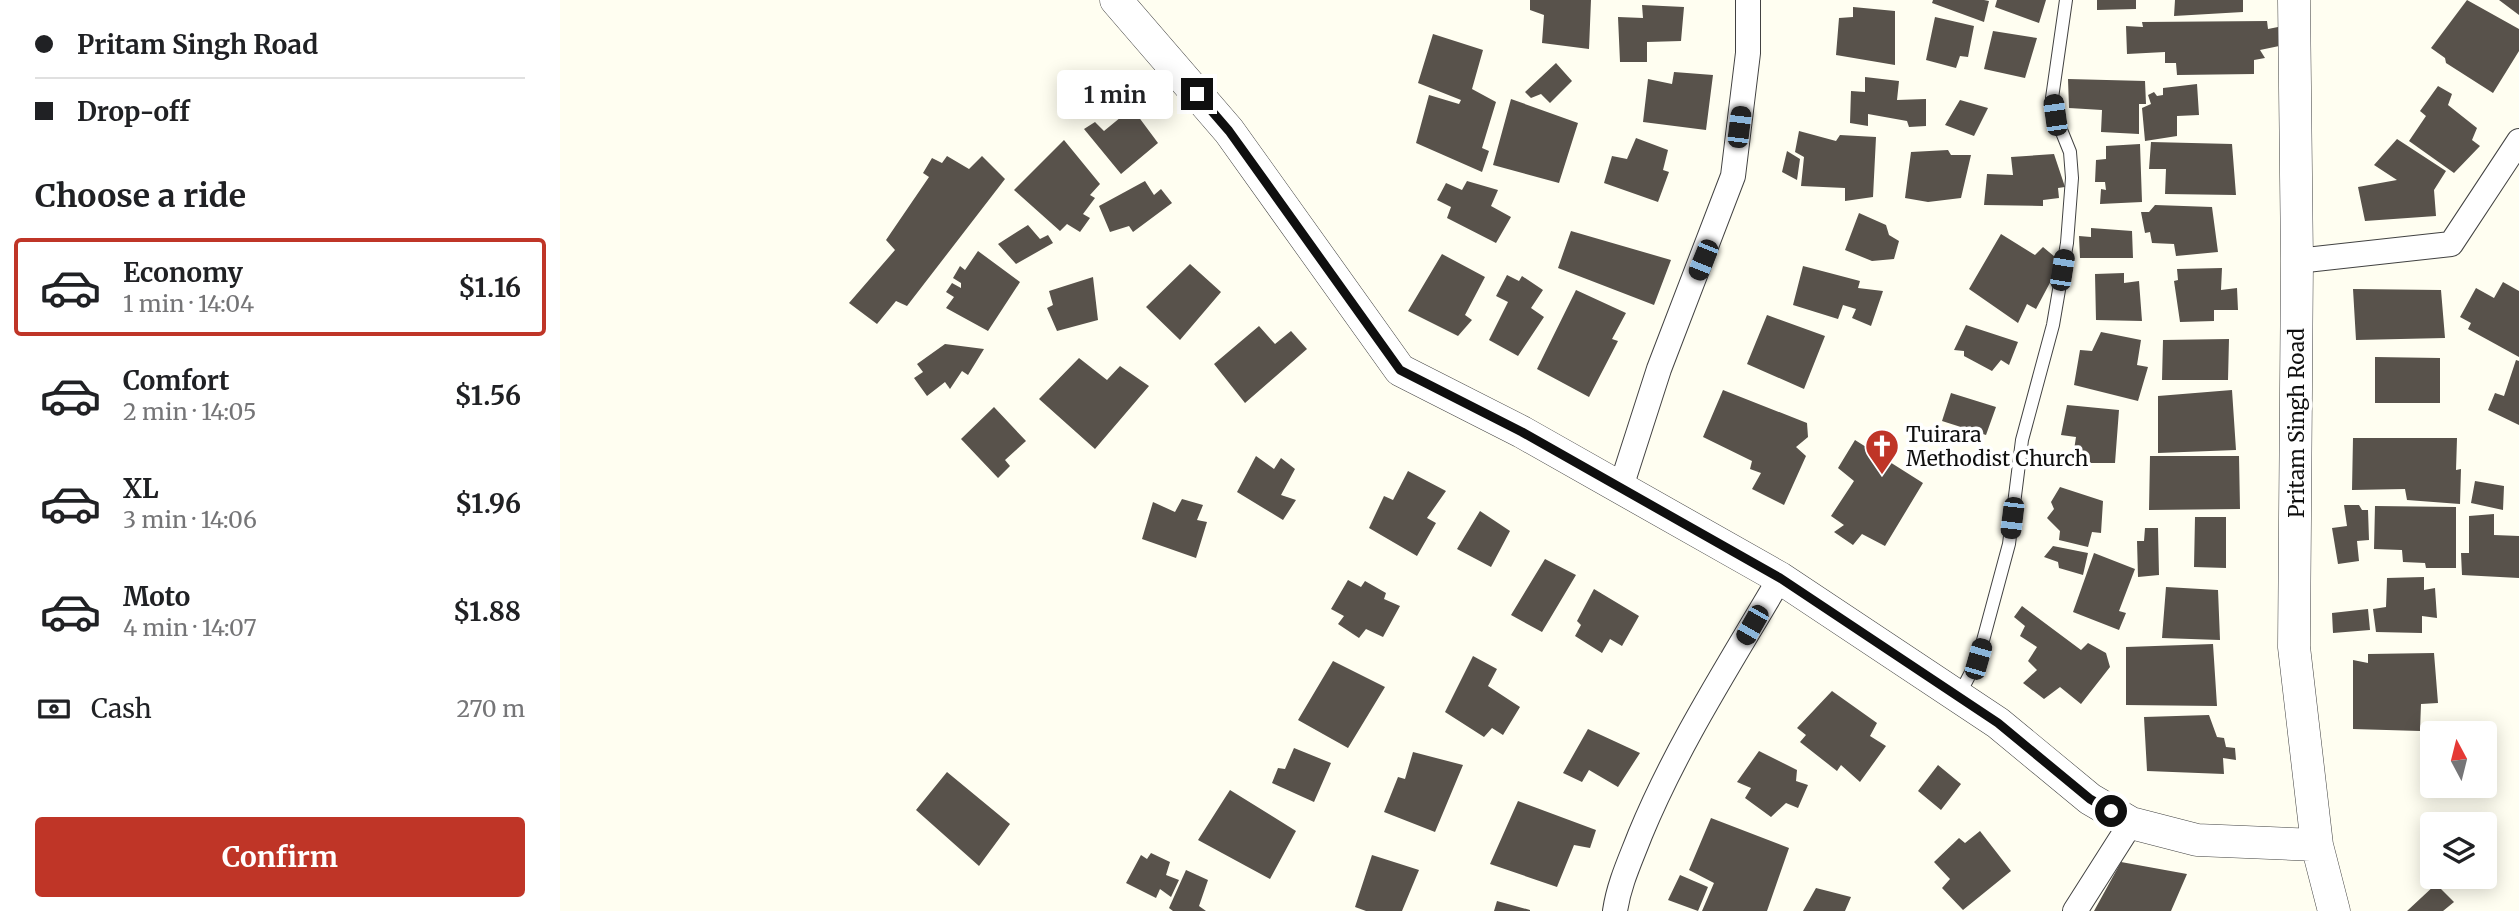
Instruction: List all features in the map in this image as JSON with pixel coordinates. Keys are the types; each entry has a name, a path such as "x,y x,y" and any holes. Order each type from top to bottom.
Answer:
{"street":[{"path":"1116,0 1229,131 1400,370 1522,432 1780,578 1998,723 2090,799 2132,823 2197,840 2317,845"},
{"path":"1621,487 1659,369 1733,176 1748,53 1748,0"},
{"name":"Pritam Singh Road","path":"2294,0 2297,261 2294,647 2317,845 2334,911"},
{"path":"2297,261 2451,244 2519,141"},
{"path":"1615,911 1618,889 1653,803 1697,720 1780,578"},
{"path":"2075,911 2132,823"}],"lane":[{"path":"1958,697 1978,659 2009,544 2022,440 2053,325 2067,243 2072,178 2070,152 2055,115 2052,98 2066,0"}],"building":[{"path":"1530,0 1591,0 1589,49 1542,43 1544,15 1530,10"},
{"path":"1933,0 1989,1 1984,22 1932,3"},
{"path":"1997,0 2046,0 2039,23 1995,7"},
{"path":"2097,0 2136,0 2136,9 2097,10"},
{"path":"2175,0 2243,0 2243,12 2174,16"},
{"path":"2467,0 2519,29 2519,51 2493,93 2446,63 2445,58 2431,48"},
{"path":"2499,0 2519,0 2519,15"},
{"path":"1642,5 1684,7 1681,41 1647,42 1647,62 1620,62 1618,17 1643,18"},
{"path":"1853,7 1895,11 1895,65 1836,55 1839,18 1853,17"},
{"path":"1935,17 1974,26 1968,57 1960,56 1956,68 1926,60"},
{"path":"2267,21 2268,29 2283,26 2284,45 2260,50 2265,58 2254,60 2254,74 2177,75 2176,63 2165,63 2165,52 2127,54 2126,26 2143,27 2142,22"},
{"path":"1993,31 2037,38 2025,78 1984,69"},
{"path":"1433,34 1483,50 1472,89 1496,102 1482,148 1489,151 1482,172 1416,143 1429,95 1459,104 1461,100 1418,83"},
{"path":"1556,63 1572,81 1550,103 1541,94 1531,98 1525,92"},
{"path":"1674,72 1713,75 1706,130 1643,122 1648,79 1672,84"},
{"path":"1865,77 1899,81 1897,100 1926,99 1926,126 1909,127 1907,121 1868,114 1868,126 1850,123 1851,91 1865,92"},
{"path":"2068,79 2145,81 2146,104 2139,104 2139,134 2101,132 2102,110 2069,108"},
{"path":"2197,84 2199,115 2177,116 2177,136 2145,141 2142,108 2151,104 2148,95 2154,92 2157,96 2163,95 2163,88"},
{"path":"2438,86 2452,94 2448,105 2477,128 2472,140 2480,146 2454,173 2409,141 2426,116 2420,111"},
{"path":"1511,99 1578,123 1559,183 1493,165"},
{"path":"1960,100 1988,108 1974,136 1945,125"},
{"path":"1132,108 1158,143 1121,174 1084,129 1095,122 1104,131"},
{"path":"1799,131 1836,141 1840,135 1876,137 1873,197 1845,201 1845,188 1801,186 1804,157 1795,152"},
{"path":"1636,138 1668,150 1663,170 1669,172 1658,202 1604,183 1612,156 1627,159"},
{"path":"2397,139 2446,171 2434,190 2436,216 2365,221 2358,187 2397,180 2374,165"},
{"path":"1064,140 1100,184 1090,195 1095,198 1083,214 1090,218 1080,232 1067,224 1060,231 1014,190"},
{"path":"2151,142 2232,144 2236,195 2165,194 2166,169 2149,169"},
{"path":"2140,144 2142,202 2100,204 2101,189 2106,190 2105,182 2095,182 2096,160 2106,159 2106,146"},
{"path":"1948,150 1951,155 1971,155 1961,198 1928,202 1905,198 1911,152"},
{"path":"1787,151 1800,159 1797,180 1782,172"},
{"path":"2054,154 2065,187 2058,188 2059,198 2043,200 2043,206 1984,205 1987,174 2013,175 2011,157"},
{"path":"947,156 969,169 982,156 1005,179 907,306 896,301 877,324 849,303 895,250 886,240 929,177 923,173 932,158 942,163"},
{"path":"1145,181 1154,195 1161,189 1172,203 1133,232 1129,226 1110,232 1099,206"},
{"path":"1467,181 1498,190 1491,206 1511,217 1496,243 1447,218 1451,207 1437,200 1446,183 1462,190"},
{"path":"2155,205 2212,207 2218,252 2176,256 2174,244 2152,243 2150,232 2145,233 2141,212 2149,212"},
{"path":"1859,213 1886,225 1889,235 1899,241 1894,259 1872,261 1845,250"},
{"path":"1028,225 1040,239 1048,235 1053,243 1016,264 998,244"},
{"path":"2091,228 2132,231 2133,258 2080,258 2079,236 2091,237"},
{"path":"1571,231 1671,260 1654,305 1558,268"},
{"path":"2001,234 2035,255 2043,247 2061,262 2036,309 2027,304 2018,323 1969,289"},
{"path":"978,251 1020,282 988,331 946,308 954,297 946,292 952,283 961,288 961,283 953,278 960,266 965,270"},
{"path":"1442,254 1485,277 1465,315 1472,320 1458,336 1408,311"},
{"path":"1190,264 1221,292 1180,340 1146,307"},
{"path":"1803,266 1860,281 1858,288 1883,291 1871,326 1852,318 1856,309 1843,305 1838,319 1793,305"},
{"path":"2222,268 2221,290 2237,288 2238,310 2214,310 2214,321 2180,322 2174,281 2178,280 2177,269"},
{"path":"2124,273 2124,283 2139,281 2142,321 2096,320 2095,274"},
{"path":"1507,275 1519,281 1522,276 1543,290 1531,308 1544,317 1518,356 1489,340 1508,302 1496,296"},
{"path":"1093,277 1098,320 1057,331 1047,308 1053,305 1049,291"},
{"path":"2503,282 2519,291 2519,357 2468,329 2471,323 2460,317 2476,288 2494,298"},
{"path":"2353,289 2441,290 2445,338 2356,340"},
{"path":"1576,290 1626,313 1612,339 1618,341 1589,397 1537,369"},
{"path":"1767,315 1825,336 1804,389 1747,364"},
{"path":"1966,325 2018,342 2009,365 2001,360 1992,371 1964,356 1964,351 1954,350"},
{"path":"1259,326 1275,344 1291,331 1307,349 1245,403 1214,364"},
{"path":"2101,332 2141,340 2137,365 2148,367 2138,401 2074,385 2080,350 2092,351"},
{"path":"2229,339 2228,380 2162,380 2163,340"},
{"path":"945,344 984,349 968,375 962,371 950,389 945,382 927,396 914,378 923,372 917,364"},
{"path":"2375,357 2440,358 2440,403 2375,403"},
{"path":"1079,358 1107,380 1120,366 1149,386 1095,449 1039,399"},
{"path":"2516,360 2519,361 2519,425 2488,410 2495,393 2504,396"},
{"path":"1723,390 1807,423 1808,437 1796,447 1806,456 1784,505 1752,489 1761,473 1750,469 1752,461 1703,437"},
{"path":"2232,390 2236,450 2158,453 2158,396"},
{"path":"1951,393 1996,407 1986,435 1942,421"},
{"path":"2067,405 2119,410 2115,463 2072,463 2076,437 2061,435"},
{"path":"994,407 1026,441 1005,460 1010,466 998,478 961,439"},
{"path":"2353,438 2457,438 2456,470 2461,469 2460,504 2407,500 2405,489 2352,490"},
{"path":"1855,440 1923,483 1885,546 1862,534 1853,545 1834,532 1844,525 1831,516 1854,481 1838,468"},
{"path":"1256,456 1274,469 1281,458 1295,469 1281,495 1296,500 1283,520 1237,492"},
{"path":"2150,456 2239,456 2240,509 2149,510"},
{"path":"1408,471 1446,491 1427,518 1436,523 1417,556 1369,528 1384,496 1393,500"},
{"path":"2475,481 2504,486 2503,510 2471,503"},
{"path":"2060,487 2103,501 2101,533 2092,532 2088,547 2059,540 2060,531 2047,518 2054,509 2051,502"},
{"path":"1182,499 1203,505 1197,520 1207,522 1196,558 1142,539 1153,502 1175,512"},
{"path":"2344,505 2359,505 2362,510 2368,510 2369,540 2357,541 2359,561 2338,564 2332,528 2347,526"},
{"path":"2375,506 2456,507 2456,568 2426,568 2425,563 2403,562 2402,550 2374,549"},
{"path":"1480,511 1510,531 1491,567 1457,549"},
{"path":"2494,514 2494,535 2519,536 2519,578 2462,575 2461,553 2469,553 2469,516"},
{"path":"2195,517 2226,517 2226,568 2194,567"},
{"path":"2145,528 2158,528 2159,575 2138,577 2137,541 2144,541"},
{"path":"2053,546 2088,553 2083,575 2059,568 2058,562 2044,557"},
{"path":"2094,553 2135,569 2119,611 2126,613 2119,630 2073,612"},
{"path":"1545,559 1576,575 1542,632 1511,615"},
{"path":"2424,577 2424,590 2435,588 2437,618 2422,616 2422,633 2376,632 2373,609 2386,607 2387,578"},
{"path":"1348,580 1361,587 1365,581 1386,593 1384,599 1400,606 1383,637 1366,629 1359,638 1338,624 1344,616 1331,609"},
{"path":"2166,587 2218,590 2220,640 2162,638"},
{"path":"1594,589 1639,616 1622,646 1610,639 1602,653 1575,636 1581,625 1577,621"},
{"path":"2022,606 2081,650 2088,643 2106,653 2110,667 2081,704 2060,687 2044,699 2023,683 2037,670 2028,661 2037,647 2020,636 2025,626 2014,617"},
{"path":"2368,609 2370,630 2333,633 2332,613"},
{"path":"2213,644 2217,706 2126,705 2126,647"},
{"path":"2434,653 2438,703 2421,704 2420,731 2353,729 2353,660 2368,663 2368,654"},
{"path":"1473,656 1497,669 1488,686 1520,707 1503,735 1492,728 1484,737 1445,712"},
{"path":"1333,661 1385,687 1348,748 1298,720"},
{"path":"1832,691 1877,723 1870,736 1886,746 1860,782 1841,765 1837,771 1800,742 1806,735 1797,728"},
{"path":"2209,715 2217,737 2224,738 2226,747 2235,748 2236,760 2223,758 2224,774 2147,771 2144,717"},
{"path":"1588,729 1640,753 1618,787 1589,770 1582,782 1563,773"},
{"path":"1294,748 1331,763 1314,802 1272,783 1278,768 1285,769"},
{"path":"1759,751 1797,770 1796,781 1808,785 1798,808 1786,803 1771,817 1745,798 1751,788 1737,782"},
{"path":"1413,752 1463,765 1435,832 1384,812 1398,777 1405,779"},
{"path":"1938,765 1961,784 1941,810 1918,791"},
{"path":"947,772 1010,824 979,866 916,810"},
{"path":"1230,790 1296,831 1270,879 1198,840"},
{"path":"1518,801 1596,830 1590,848 1574,845 1557,887 1490,864"},
{"path":"1711,818 1789,848 1767,911 1702,911 1714,883 1689,870"},
{"path":"1980,831 2011,871 1963,910 1942,888 1950,879 1934,862 1959,838 1965,843"},
{"path":"1151,853 1170,862 1166,875 1179,880 1171,897 1160,889 1156,898 1126,883 1141,855 1147,859"},
{"path":"1372,855 1419,870 1402,911 1366,911 1355,907"},
{"path":"2121,862 2187,874 2171,911 2094,911"},
{"path":"1186,870 1208,880 1199,906 1206,911 1173,911 1169,908"},
{"path":"1680,875 1708,887 1698,911 1668,900"},
{"path":"1816,888 1851,897 1845,911 1803,911"},
{"path":"2431,889 2441,889 2454,902 2443,911 2407,911"},
{"path":"1497,901 1530,910 1530,911 1494,911"}],"place":[{"name":"Tuirara Methodist Church","path":"1882,476"}],"route":[{"path":"1197,94 1229,131 1400,370 1522,432 1780,578 1998,723 2090,799 2111,811"}]}
